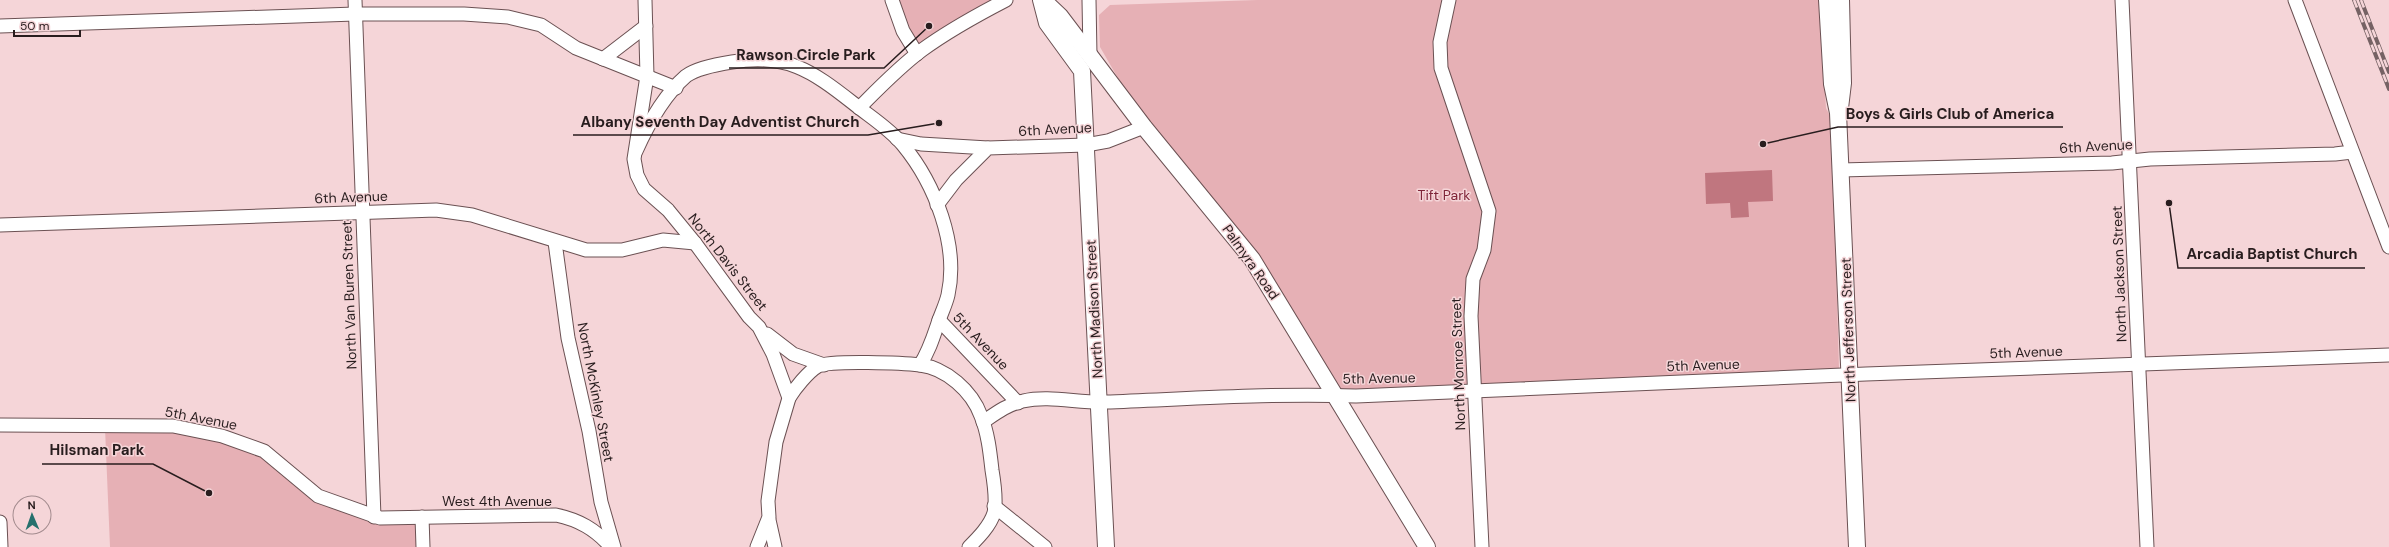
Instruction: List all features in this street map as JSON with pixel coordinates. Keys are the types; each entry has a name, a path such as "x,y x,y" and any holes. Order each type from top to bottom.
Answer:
{"main road":[{"name":"Palmyra Road","path":"1042,0 1060,16 1144,127 1252,259 1427,547"},
{"name":"Palmyra Road","path":"1042,0 1047,22 1082,72"},
{"name":"North Jefferson Street","path":"1827,0 1832,84 1838,113 1848,376 1857,547"},
{"name":"North Jefferson Street","path":"1838,113 1843,100 1844,83 1841,0"},
{"name":"North Madison Street","path":"1082,72 1106,547"}],"street":[{"name":"North Van Buren Street","path":"354,0 374,517"},
{"name":"North Davis Street","path":"645,0 647,76 636,151 635,168 644,189 668,210 695,243 749,317 759,327 773,354 789,398"},
{"path":"892,0 903,31 917,54"},
{"path":"859,108 917,54 958,26 1006,0"},
{"path":"1089,0 1090,55"},
{"name":"North Monroe Street","path":"1449,0 1440,42 1441,68 1489,211 1488,232 1484,250 1472,279 1471,296 1482,547"},
{"name":"North Jackson Street","path":"2122,0 2147,547"},
{"path":"2295,0 2389,247"},
{"path":"0,26 355,14 464,14 508,17 541,25 576,48 676,88"},
{"path":"603,59 646,26"},
{"path":"636,151 652,117 687,76 724,63 764,58 781,60 811,73 859,108 897,139 911,155 937,205 948,240 950,276 948,295 939,320"},
{"name":"6th Avenue","path":"897,139 921,144 988,148 1086,145 1108,141 1144,127"},
{"path":"937,205 956,180 988,148"},
{"name":"6th Avenue","path":"1841,170 2336,154 2352,152"},
{"name":"6th Avenue","path":"0,225 436,210 458,212 508,225 576,249 605,251 635,247 663,240 695,243"},
{"name":"North McKinley Street","path":"556,242 568,338 589,431 601,502 612,547"},
{"name":"5th Avenue","path":"920,365 929,351 939,320 1018,403"},
{"path":"759,327 776,343 792,354 824,365"},
{"name":"5th Avenue","path":"983,422 1001,409 1018,403 1041,400 1099,402 1336,395 2389,355"},
{"path":"775,547 770,531 768,501 776,442 789,398 802,381 818,366 853,363 930,366 952,378 972,400 983,422 994,483 994,512 987,527 969,547"},
{"name":"5th Avenue","path":"0,425 173,426 222,436 264,451 318,496 374,517"},
{"path":"994,506 1045,547"},
{"name":"West 4th Avenue","path":"374,517 422,518 556,515 580,522 591,528 612,547"},
{"path":"756,547 769,517"},
{"path":"422,518 423,547"},
{"path":"0,522 1,547"}],"green space":[{"path":"893,0 1005,0 921,50"},
{"name":"Tift Park","path":"1257,0 1819,0 1826,108 1832,120 1839,369 1336,394 1253,258 1145,125 1100,47 1099,15 1110,5"},
{"path":"105,428 173,428 263,453 302,487 380,521 421,519 421,547 110,547"}],"shaded area":[{"path":"1772,170 1773,201 1748,202 1749,217 1731,218 1730,203 1706,204 1705,173"}],"railway":[{"path":"2354,0 2389,89"},
{"path":"2361,0 2389,72"}],"place":[{"name":"Rawson Circle Park","path":"929,26"},
{"name":"Albany Seventh Day Adventist Church","path":"939,123"},
{"name":"Boys & Girls Club of America","path":"1763,144"},
{"name":"Arcadia Baptist Church","path":"2169,203"},
{"name":"Hilsman Park","path":"209,493"}]}
